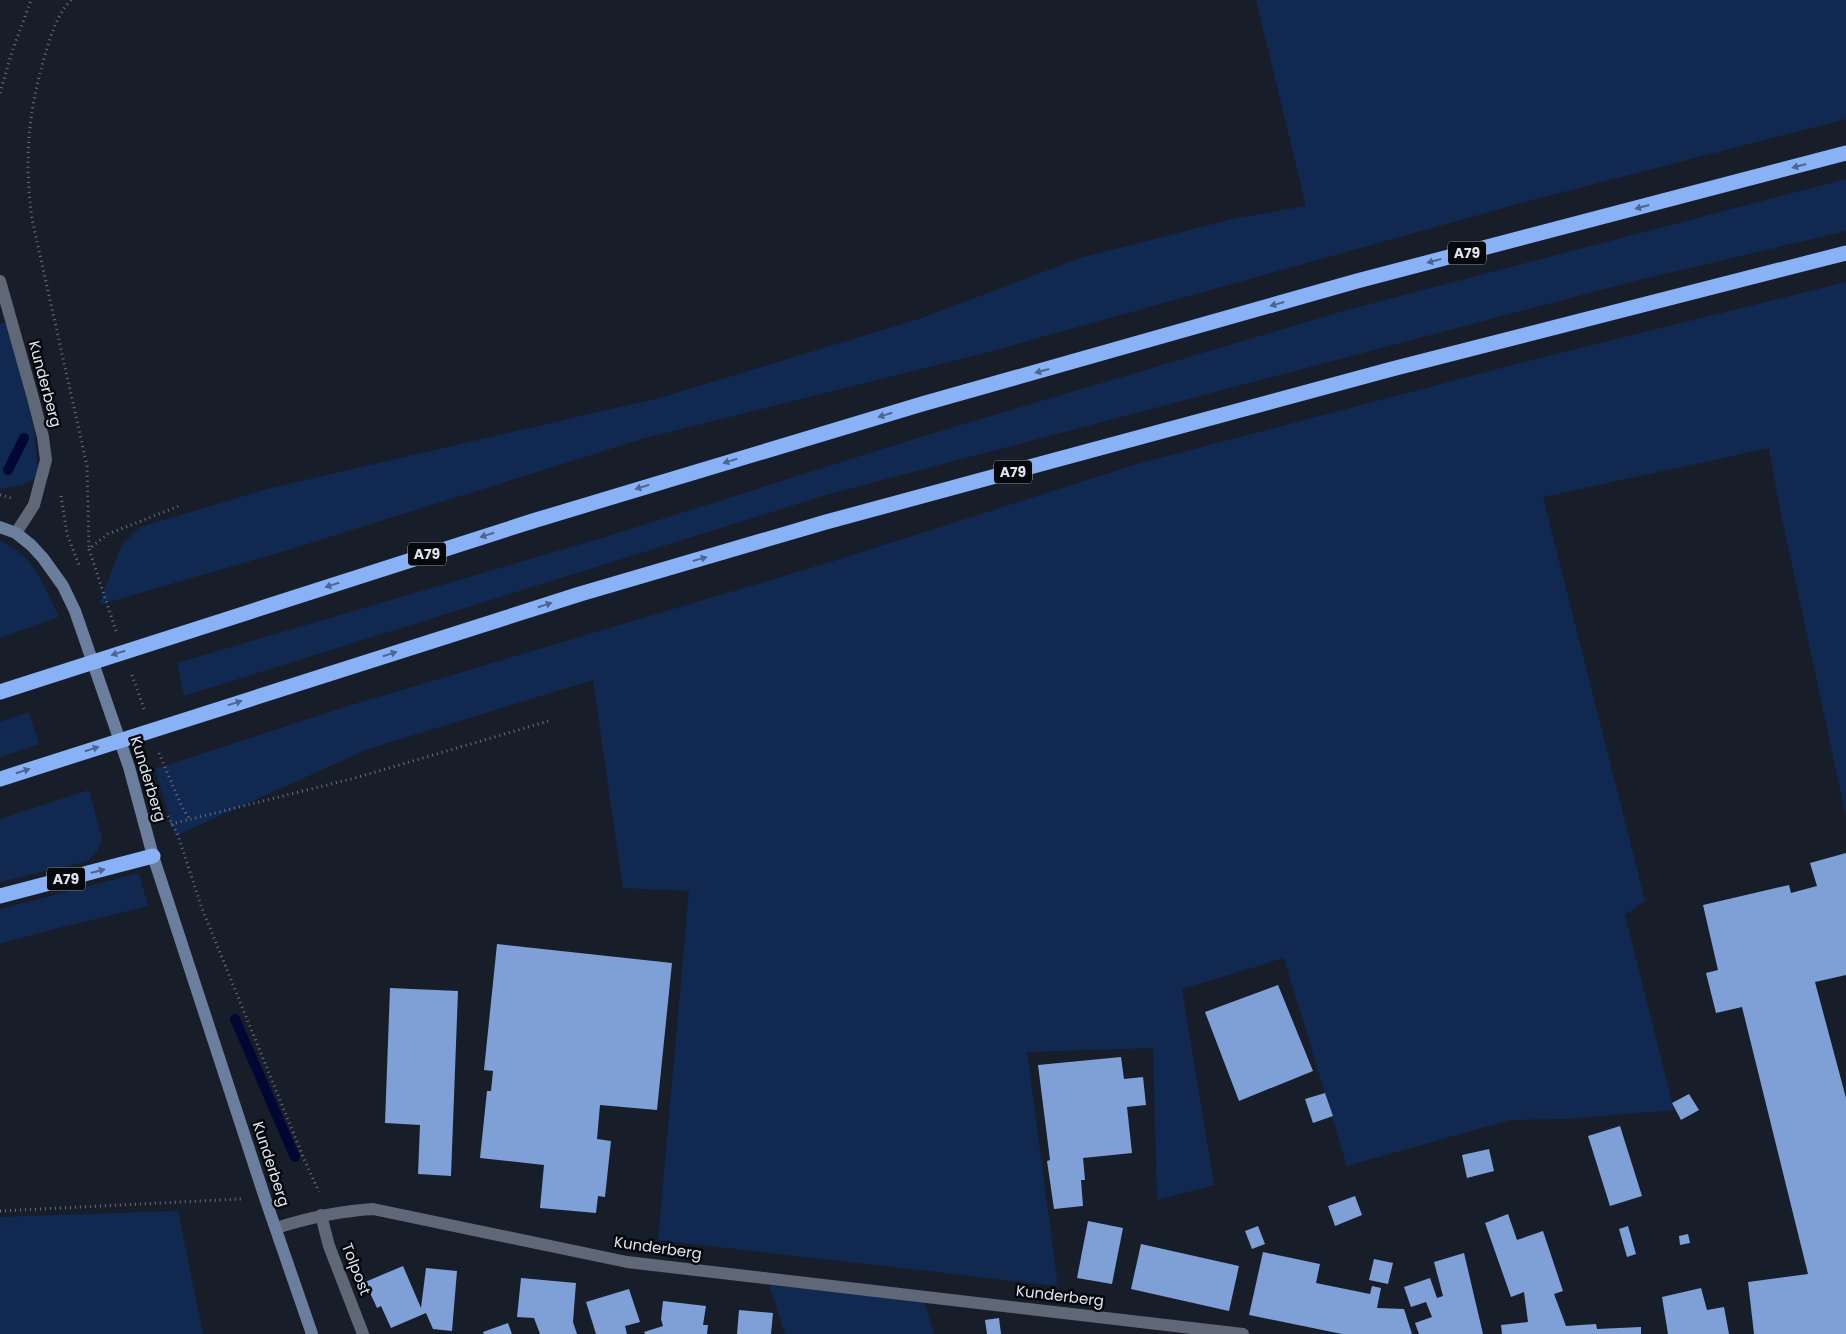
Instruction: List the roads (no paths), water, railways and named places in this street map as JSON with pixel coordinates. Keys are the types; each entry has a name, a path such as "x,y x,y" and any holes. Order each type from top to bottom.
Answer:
{"highway":[{"name":"A79","path":"8,690 536,520 922,404 1367,278 1846,153"},
{"name":"A79","path":"0,779 580,594 826,522 1392,369 1846,254"},
{"name":"A79","path":"0,896 154,856"}],"main road":[{"path":"0,526 16,533"},
{"name":"Kunderberg","path":"16,533 43,558 70,599 128,767 146,832 276,1228"},
{"path":"276,1228 312,1334"}],"street":[{"name":"Kunderberg","path":"0,281 43,437 46,460 34,505 16,533"},
{"name":"Kunderberg","path":"276,1228 346,1210 373,1209 627,1262 1243,1334"},
{"name":"Tolpost","path":"321,1215 329,1246 363,1334"}],"waterway":[{"path":"8,470 24,438"},
{"path":"235,1019 295,1157"}]}
